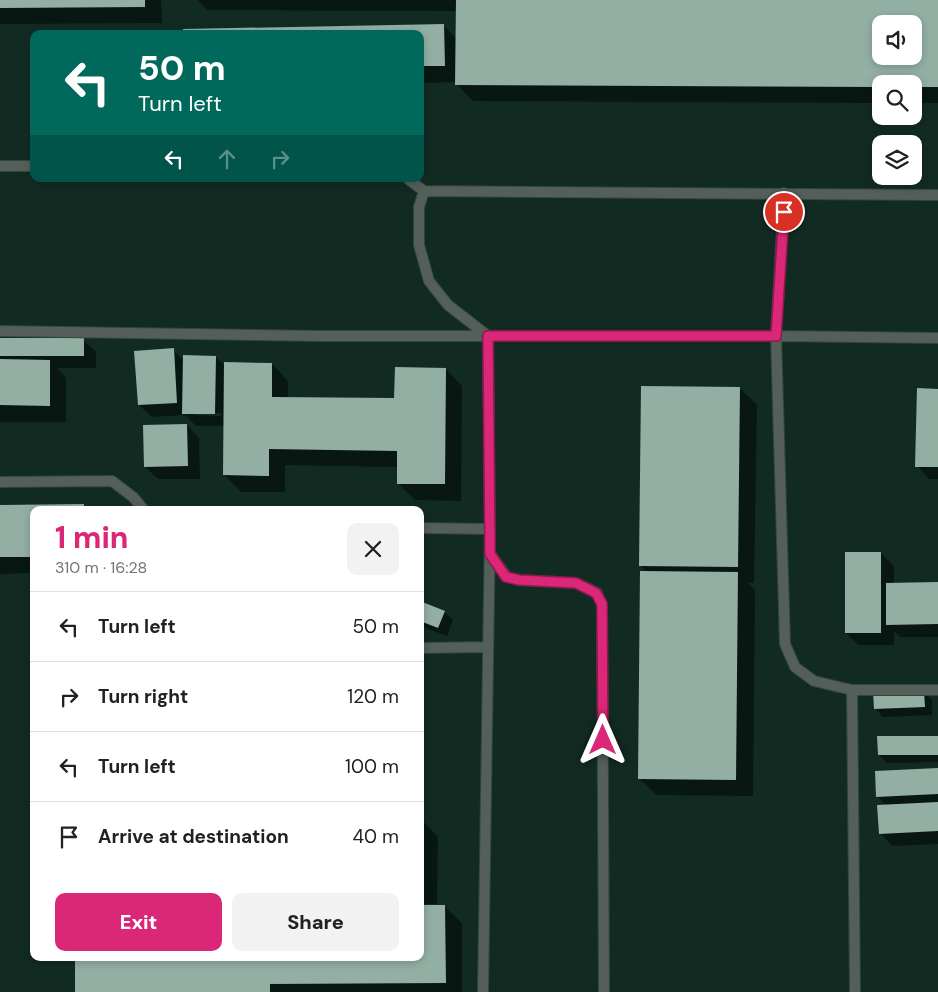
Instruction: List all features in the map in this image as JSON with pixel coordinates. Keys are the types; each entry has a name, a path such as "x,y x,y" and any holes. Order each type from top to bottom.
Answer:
{"lane":[{"path":"0,166 30,166"},
{"path":"412,182 424,191 938,195"},
{"path":"424,191 418,215 419,245 429,281 448,305 488,336"},
{"path":"784,193 776,336 785,644 795,667 814,681 852,690 938,690"},
{"path":"0,331 426,337 776,336 938,338"},
{"path":"482,992 490,554 488,336"},
{"path":"0,482 112,481 134,498 141,506"},
{"path":"424,528 490,529"},
{"path":"490,554 506,577 519,580 576,583 596,593 602,604 604,992"},
{"path":"424,648 488,647"},
{"path":"852,690 855,992"}],"building":[{"path":"0,0 145,0 145,7 0,8"},
{"path":"456,0 938,0 938,87 922,87 922,75 872,75 872,87 455,85"},
{"path":"444,24 445,66 424,66 424,30 183,29"},
{"path":"0,338 84,338 84,356 0,356"},
{"path":"174,348 177,403 138,405 134,351"},
{"path":"183,355 216,356 215,414 182,414"},
{"path":"0,359 50,360 50,406 0,405"},
{"path":"224,362 272,363 272,397 394,398 395,367 446,368 445,484 397,484 397,451 269,449 269,476 223,475"},
{"path":"641,386 740,387 738,567 639,566"},
{"path":"917,388 938,389 938,467 915,467"},
{"path":"187,424 188,466 144,467 143,425"},
{"path":"84,504 84,506 30,506 30,557 0,557 0,505"},
{"path":"845,552 881,552 881,633 845,633"},
{"path":"640,571 738,572 736,780 638,779"},
{"path":"938,582 938,624 886,625 886,583"},
{"path":"424,603 445,611 438,628 424,623"},
{"path":"924,690 925,707 874,709 873,691"},
{"path":"877,736 938,736 938,755 878,755"},
{"path":"938,768 938,794 876,797 875,771"},
{"path":"938,802 938,831 879,834 877,805"},
{"path":"424,905 445,905 446,983 270,984 270,992 75,992 75,961 424,961"}],"route":[{"path":"603,740 602,604 596,593 576,583 519,580 506,577 490,554 488,336 776,336 784,212"}]}
